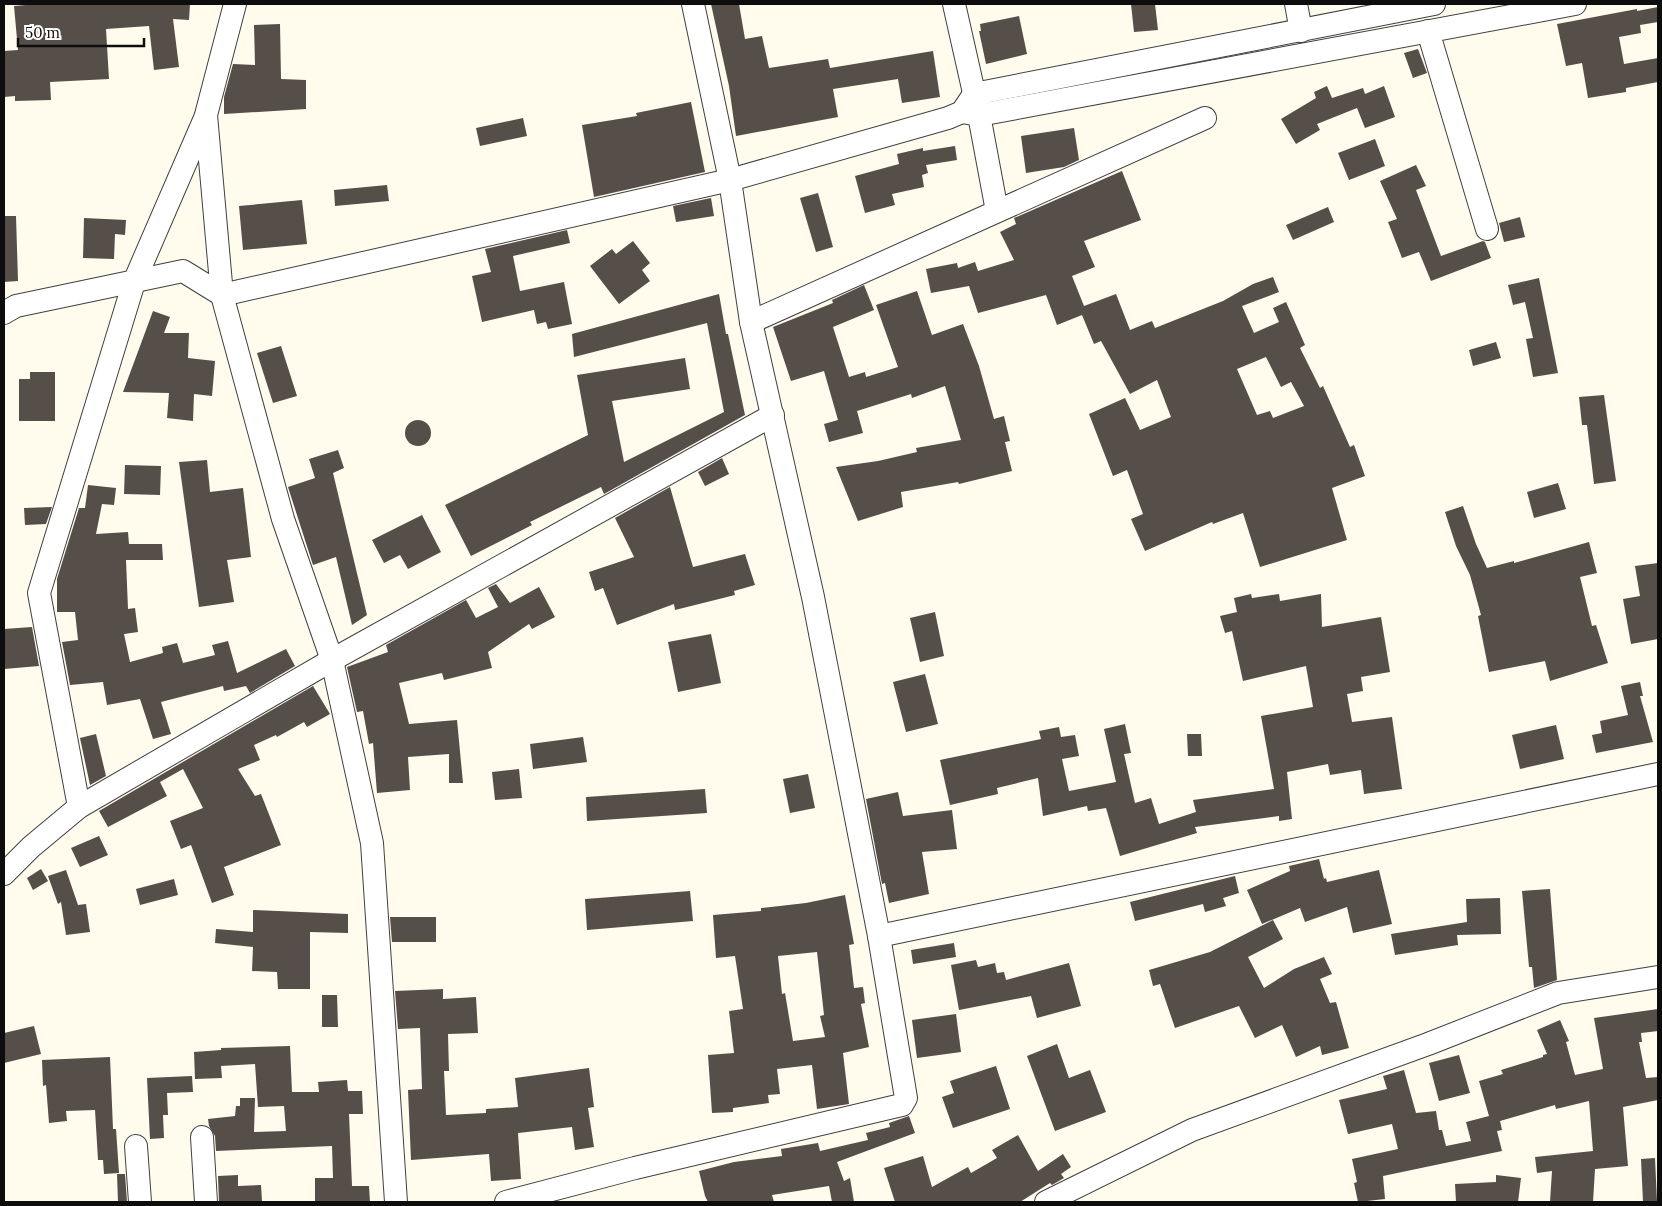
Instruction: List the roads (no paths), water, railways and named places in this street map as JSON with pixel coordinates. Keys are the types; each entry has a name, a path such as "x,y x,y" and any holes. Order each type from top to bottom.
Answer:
{"street":[{"path":"79,807 39,593 134,282 206,115 235,4"},
{"path":"506,1202 635,1168 902,1105 906,1098 879,936 813,597 773,415 750,322 730,180 693,4"},
{"path":"954,4 972,107 997,211"},
{"path":"1296,4 1301,31"},
{"path":"4,313 16,306 183,271 222,295 730,180 948,118 972,107 1301,31 1434,4"},
{"path":"972,107 1428,31 1575,4"},
{"path":"1428,31 1487,229"},
{"path":"206,115 222,295 283,518 332,660 372,843 396,1202"},
{"path":"750,322 1205,118"},
{"path":"4,874 31,847 79,807 332,660 773,415"},
{"path":"879,936 1658,774"},
{"path":"1046,1202 1192,1130 1428,1044 1558,993 1658,977"},
{"path":"202,1137 206,1202"},
{"path":"136,1146 140,1202"}]}
